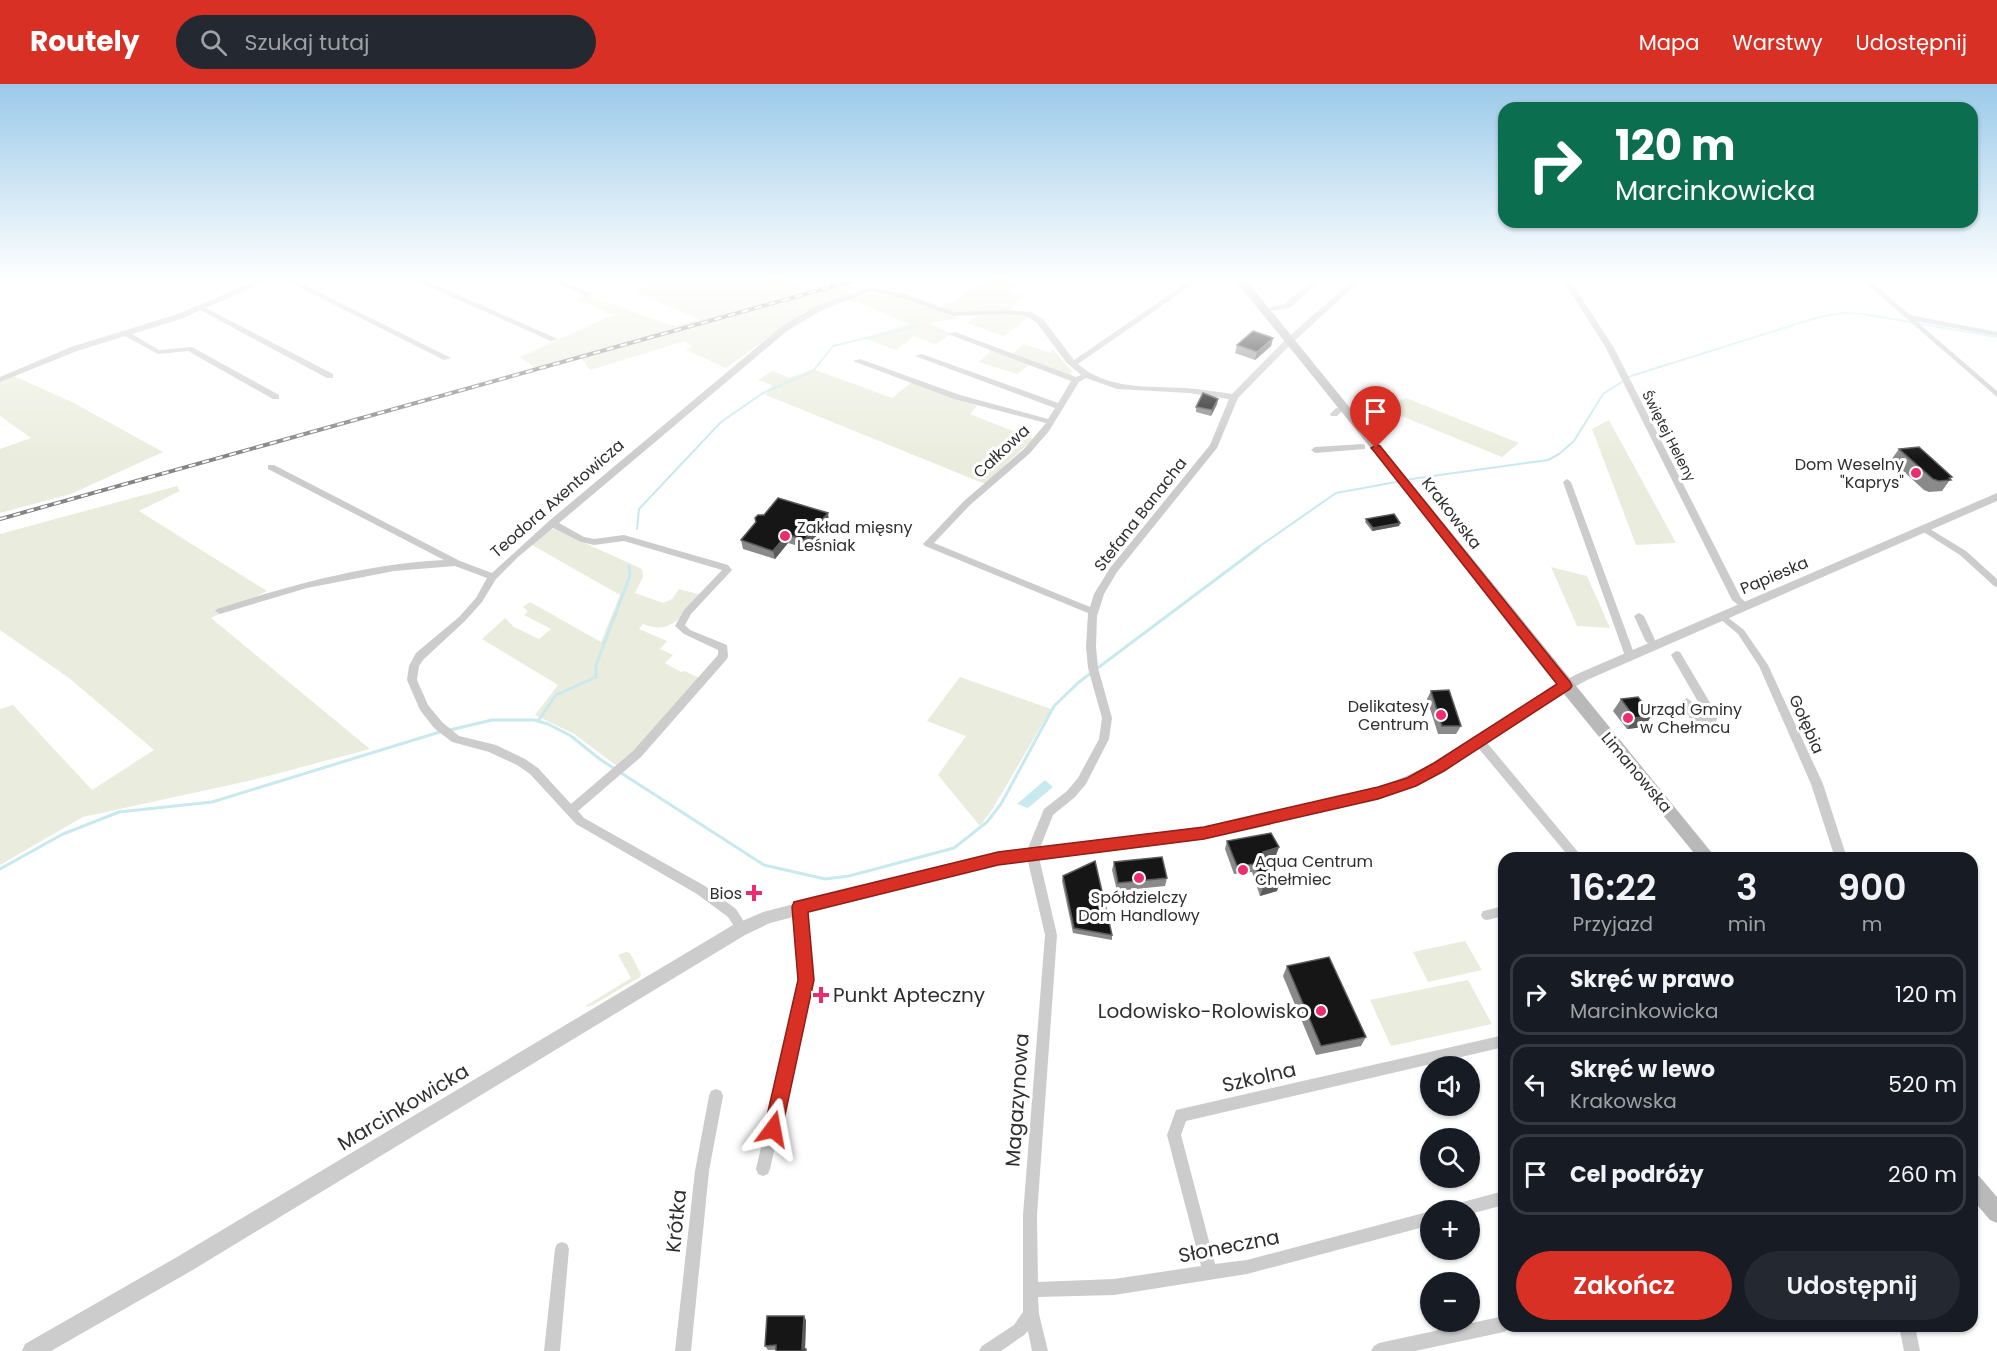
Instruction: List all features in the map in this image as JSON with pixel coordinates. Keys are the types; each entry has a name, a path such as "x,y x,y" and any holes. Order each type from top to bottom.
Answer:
{"main road":[{"name":"Krakowska","path":"1289,341 1566,686"},
{"name":"Limanowska","path":"1566,686 1703,852"},
{"path":"1978,1190 1997,1213"}],"street":[{"path":"0,380 74,349 109,339"},
{"path":"136,339 159,352 189,350 276,397"},
{"path":"260,339 330,376"},
{"path":"409,339 447,358"},
{"name":"Teodora Axentowicza","path":"742,928 732,913 722,905 580,821 534,771 521,762 492,748 456,739 424,707 412,680 414,666 420,656 462,619 484,594 493,577 552,523 772,339"},
{"path":"966,339 1076,381"},
{"name":"Teodora Axentowicza","path":"1054,339 1073,364"},
{"path":"1109,339 1073,364 1086,375 1118,387 1189,391 1234,397"},
{"name":"Świętej Heleny","path":"1604,339 1737,600 1745,606"},
{"path":"1932,339 1997,395"},
{"name":"Stefana Banacha","path":"1032,853 1048,812 1077,788 1104,739 1107,718 1094,671 1091,647 1094,612 1099,594 1113,570 1214,446 1234,397 1289,341"},
{"path":"919,356 1060,407"},
{"path":"857,361 957,397 1051,422"},
{"name":"Całkowa","path":"1086,375 1076,381 1051,422 1027,451 967,503 928,544 1094,612"},
{"path":"1315,450 1362,447"},
{"path":"271,467 458,562 493,577"},
{"path":"1567,482 1630,657"},
{"name":"Papieska","path":"1566,686 1997,497"},
{"path":"552,523 581,539 594,542 624,538 725,567 727,570 687,612 680,626 687,632 723,648 723,656 661,730 625,765 571,811"},
{"path":"1925,529 1963,553 1997,584"},
{"path":"220,611 299,586 378,568 458,562"},
{"path":"1639,616 1650,640"},
{"name":"Gołębia","path":"1722,616 1741,632 1763,665 1817,784 1839,852"},
{"path":"1676,655 1710,714 1689,710"},
{"name":"Marcinkowicka","path":"32,1351 193,1258 742,928 768,916 998,858 1204,833 1378,793 1411,782 1566,686"},
{"path":"1479,741 1572,852"},
{"name":"Magazynowa","path":"1032,853 1051,935 1030,1215 1031,1314 1040,1351"},
{"path":"763,1169 806,980 800,907"},
{"path":"1487,915 1498,912"},
{"name":"Szkolna","path":"1210,1273 1174,1135 1181,1115 1498,1042"},
{"name":"Krótka","path":"684,1351 702,1171 716,1096"},
{"path":"1480,1204 1498,1200"},
{"name":"Słoneczna","path":"1030,1290 1114,1287 1247,1267 1420,1221"},
{"path":"552,1351 562,1249"},
{"path":"987,1351 1019,1330 1031,1314"},
{"path":"1379,1351 1498,1325"},
{"path":"1908,1332 1912,1351"}],"green space":[{"path":"560,339 639,339 535,368 520,357"},
{"path":"649,339 766,339 726,368 686,350 692,346 685,341 590,370 581,358"},
{"path":"867,339 910,339 896,350"},
{"path":"921,339 944,339 935,345"},
{"path":"1024,344 1050,353 1053,350 1072,371 1071,376 1011,355"},
{"path":"991,350 1029,365 1017,374 979,362"},
{"path":"813,369 892,398 912,382 977,406 970,414 1033,439 985,484 766,395 772,385 758,380 772,371 789,378"},
{"path":"14,376 72,402 163,452 71,494 0,513 0,449 31,438 0,416 0,382"},
{"path":"1406,398 1519,443 1502,457 1384,409"},
{"path":"1609,420 1676,543 1636,545 1592,429"},
{"path":"177,486 180,491 139,511 267,591 211,618 370,749 253,780 83,817 0,865 0,709 13,705 92,790 154,750 69,678 0,630 0,534"},
{"path":"554,529 642,569 643,577 635,593 663,603 672,599 679,589 702,595 683,616 669,625 653,627 643,624 639,629 667,641 660,649 673,655 665,663 681,672 684,671 700,678 651,737 617,766 574,734 535,715 558,685 482,639 505,618 514,627 539,639 551,629 524,615 528,611 523,607 530,602 601,642 620,595 532,545 547,531"},
{"path":"1551,567 1587,576 1610,628 1577,626"},
{"path":"960,677 1051,709 992,810 980,826 938,775 966,736 927,721"},
{"path":"1465,941 1482,970 1428,982 1413,952"},
{"path":"630,953 641,974 640,977 593,1005 584,1007 631,978 618,955"},
{"path":"1468,980 1492,1024 1391,1046 1370,1000"}],"water":[{"path":"1045,780 1053,787 1028,808 1017,804"}],"building":[{"path":"1244,339 1272,339 1257,352 1237,345"},
{"path":"1203,393 1218,399 1212,410 1196,407"},
{"path":"1919,447 1952,477 1949,478 1951,480 1933,479 1899,449"},
{"name":"Zakład mięsny Leśniak","path":"778,498 828,513 804,540 787,534 773,551 741,540 756,522 755,518 758,515 764,515"},
{"path":"1394,514 1400,523 1373,528 1366,519"},
{"path":"1449,690 1461,726 1442,726 1431,691"},
{"path":"1638,697 1652,715 1635,718 1621,699"},
{"path":"1271,833 1279,847 1263,852 1280,883 1263,888 1255,864 1237,866 1227,841"},
{"path":"1162,857 1167,878 1118,883 1114,862"},
{"path":"1095,861 1112,935 1074,928 1063,876"},
{"name":"Lodowisko-Rolowisko","path":"1329,957 1366,1037 1321,1046 1287,966"},
{"path":"767,1316 804,1316 802,1349 806,1351 776,1351 776,1345 765,1346"}],"waterway":[{"path":"637,529 639,509 721,422 763,393 813,371 833,346 862,339"},
{"path":"1257,548 1336,493 1418,478 1548,460 1574,441 1603,394 1631,376 1748,339"},
{"path":"450,730 492,720 534,720 548,724 571,736 601,760 764,865 825,879 849,876 954,848 987,822 1001,804 1054,706 1079,682 1259,547"},
{"path":"538,721 556,695 596,677 596,665 630,576 629,566"},
{"path":"0,869 63,834 119,812 212,802 443,731"}],"railway":[{"path":"0,519 644,339"}],"place":[{"name":"Dom Weselny \"Kaprys\"","path":"1916,473"},
{"name":"Zakład mięsny Leśniak","path":"785,536"},
{"name":"Delikatesy Centrum","path":"1441,715"},
{"name":"Urząd Gminy w Chełmcu","path":"1628,718"},
{"name":"Aqua Centrum Chełmiec","path":"1243,870"},
{"name":"Spółdzielczy Dom Handlowy","path":"1139,878"},
{"name":"Bios","path":"754,893"},
{"name":"Punkt Apteczny","path":"821,995"},
{"name":"Lodowisko-Rolowisko","path":"1321,1011"}],"route":[{"path":"773,1129 806,980 800,907 998,858 1204,833 1378,793 1411,782 1439,767 1550,694 1566,686 1376,448"}]}
